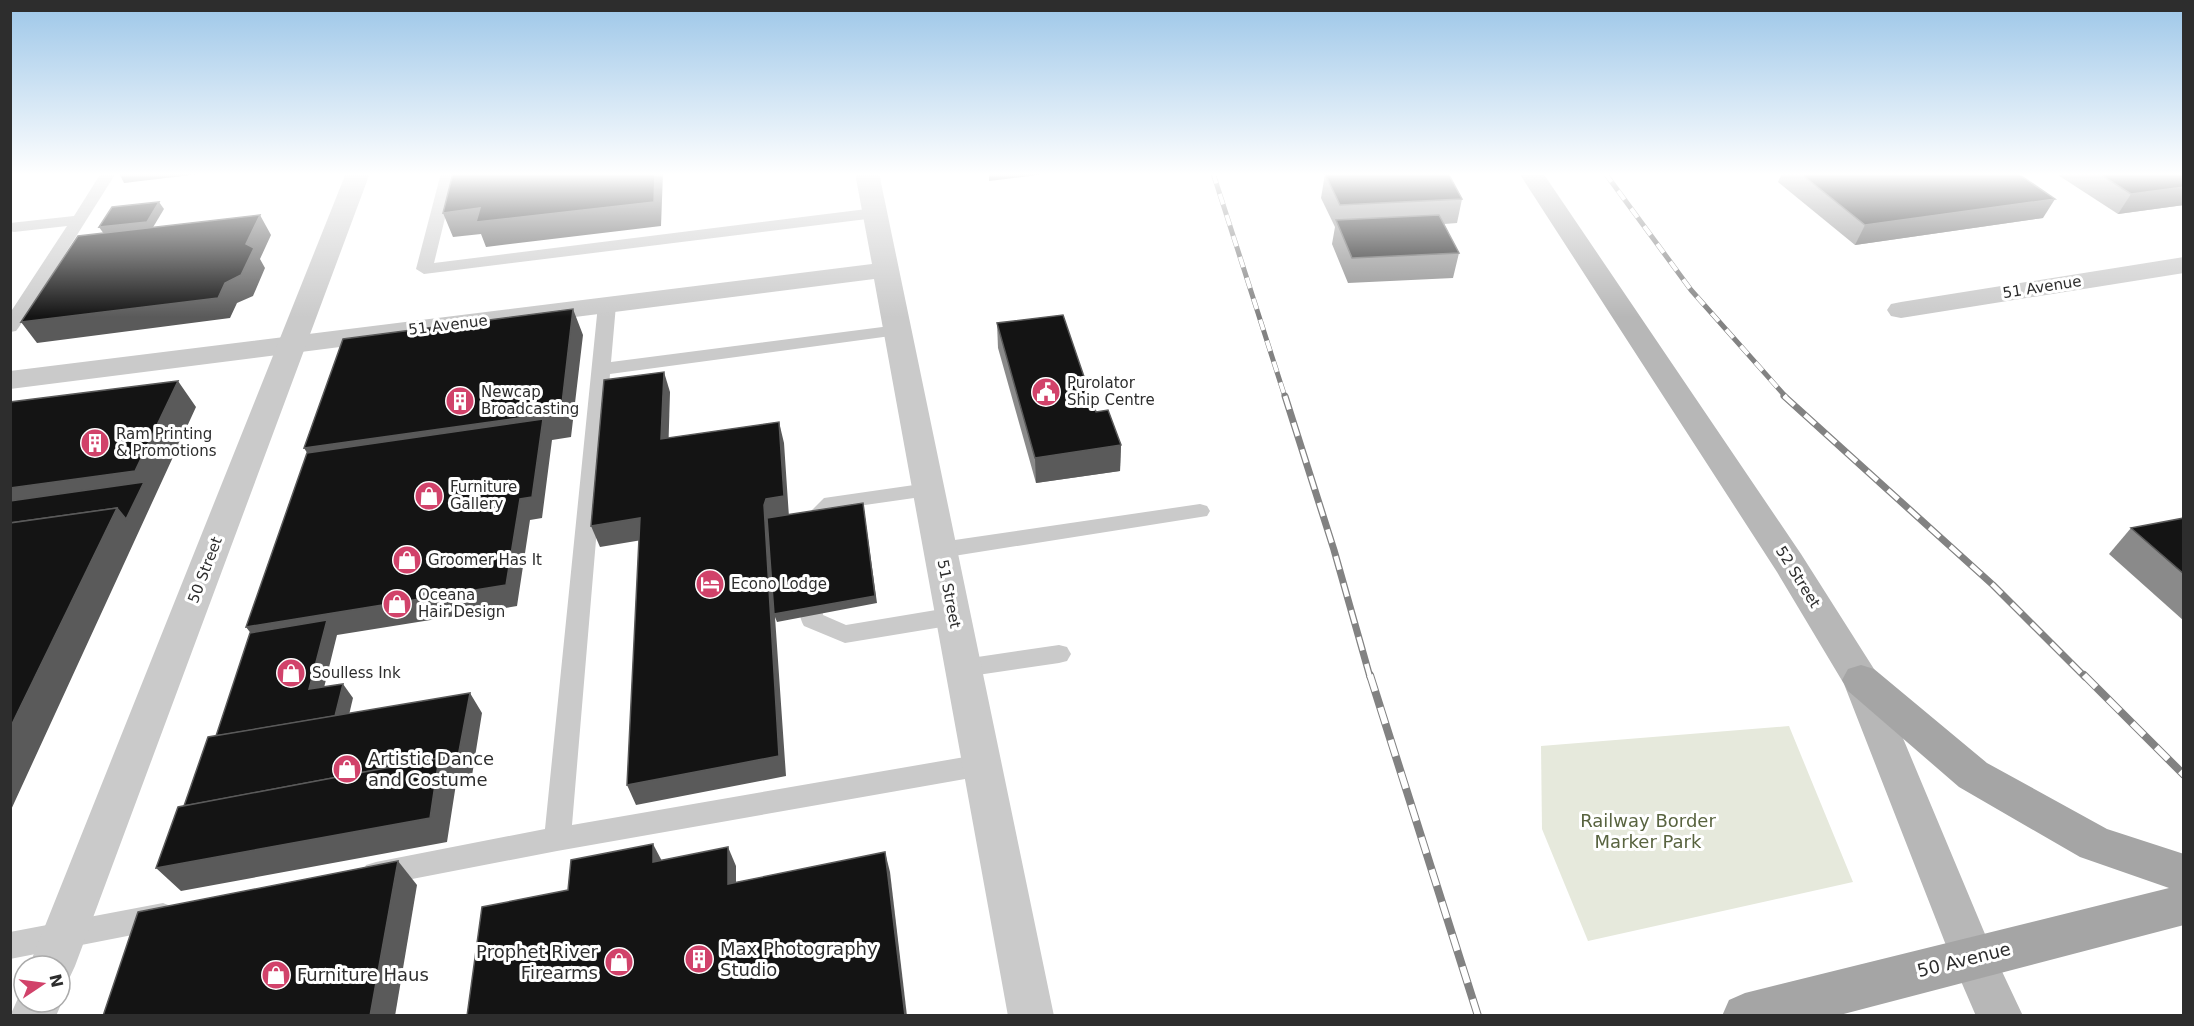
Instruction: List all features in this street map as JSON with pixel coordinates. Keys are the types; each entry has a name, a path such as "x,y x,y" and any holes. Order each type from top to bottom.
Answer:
{"main road":[{"name":"52 Street","path":"1563,221 1789,563 1861,680 1973,958 2000,1016"},
{"path":"1861,680 1973,775 2095,844 2184,874"},
{"name":"50 Avenue","path":"1745,1016 2184,905"}],"street":[{"name":"50 Street","path":"58,951 340,221"},
{"name":"51 Street","path":"877,221 1031,1016"},
{"name":"51 Avenue","path":"1901,309 2184,265"},
{"name":"51 Avenue","path":"10,380 886,270"}],"lane":[{"path":"14,227 70,221"},
{"path":"10,327 77,221"},
{"path":"437,221 424,269 812,221"},
{"path":"557,838 607,305"},
{"path":"601,369 898,330"},
{"path":"928,489 831,503 805,528 812,620 845,634 954,616"},
{"path":"941,550 1200,511"},
{"path":"964,668 1059,654"},
{"path":"348,880 557,838 982,765"},
{"path":"10,946 58,951 186,912"}],"green space":[{"name":"Railway Border Marker Park","path":"1789,726 1853,882 1588,941 1542,829 1541,746"}],"building":[{"path":"103,221 148,221 147,222 99,227"},
{"path":"209,221 257,221 246,244 254,248 241,275 225,283 218,298 21,322 78,236"},
{"path":"1336,221 1442,221 1459,253 1352,258"},
{"path":"1860,221 1895,221 1865,225"},
{"name":"Newcap Broadcasting","path":"573,309 561,412 304,448 343,339"},
{"name":"Purolator Ship Centre","path":"1063,315 1096,412 1108,410 1121,445 1035,458 997,323"},
{"name":"Econo Lodge","path":"664,372 661,439 779,422 784,496 766,499 764,505 779,756 627,785 640,518 591,526 604,380"},
{"path":"178,381 135,471 10,488 10,402"},
{"path":"543,419 532,497 520,499 506,585 246,627 307,453"},
{"path":"144,482 126,519 117,508 10,523 10,501"},
{"path":"863,503 875,596 774,614 767,518"},
{"path":"117,508 10,728 10,523"},
{"path":"2184,518 2184,574 2131,528"},
{"name":"Soulless Ink","path":"327,620 309,689 343,684 335,716 216,736 250,633"},
{"path":"470,693 457,762 443,764 439,758 184,806 208,737"},
{"path":"439,758 430,818 156,868 178,807"},
{"path":"653,844 653,862 728,847 728,884 885,852 905,1016 467,1016 482,907 568,890 571,860"},
{"name":"Furniture Haus","path":"398,861 370,1016 103,1016 138,912"}],"railway":[{"path":"1228,221 1285,397"},
{"path":"1640,221 1691,290 1786,397"},
{"path":"1285,396 1334,550 1370,677"},
{"path":"1784,396 1993,585 2085,677"},
{"path":"1370,675 1478,1016"},
{"path":"2084,675 2184,775"}],"place":[{"name":"Purolator Ship Centre","path":"1046,392"},
{"name":"Newcap Broadcasting","path":"460,401"},
{"name":"Ram Printing & Promotions","path":"95,443"},
{"name":"Furniture Gallery","path":"429,496"},
{"name":"Groomer Has It","path":"407,560"},
{"name":"Econo Lodge","path":"710,584"},
{"name":"Oceana Hair Design","path":"397,604"},
{"name":"Soulless Ink","path":"291,673"},
{"name":"Artistic Dance and Costume","path":"347,769"},
{"name":"Max Photography Studio","path":"699,959"},
{"name":"Prophet River Firearms","path":"619,962"},
{"name":"Furniture Haus","path":"276,975"}]}
